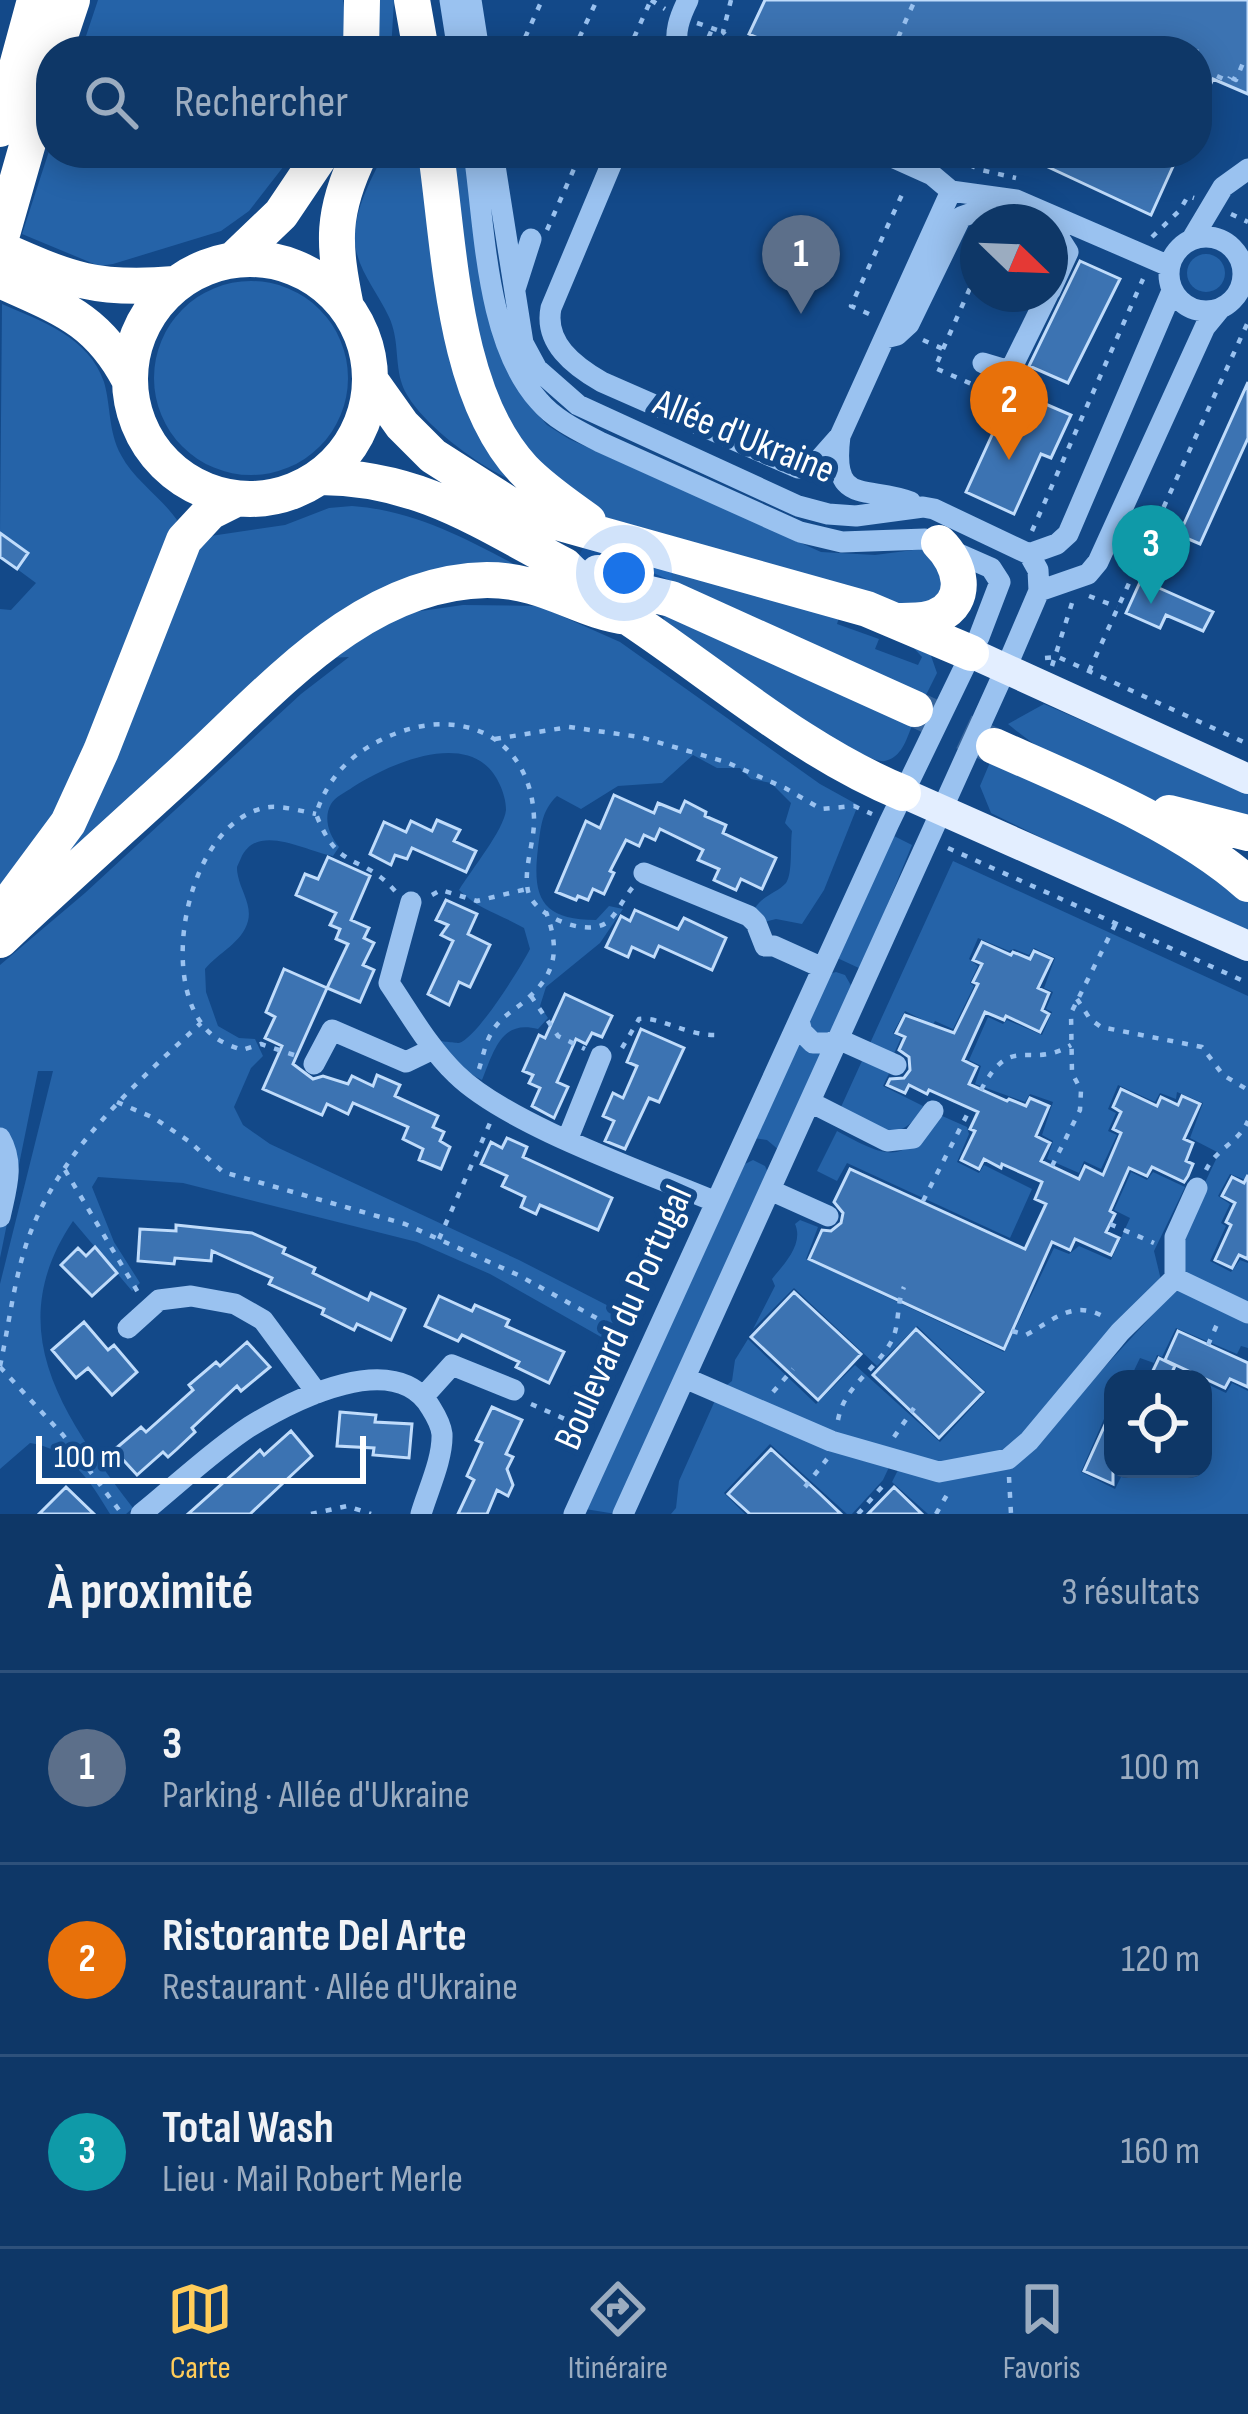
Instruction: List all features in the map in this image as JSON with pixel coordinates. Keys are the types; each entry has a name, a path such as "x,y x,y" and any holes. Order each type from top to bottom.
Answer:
{"highway":[{"path":"35,0 0,245 58,291 75,314 101,335 129,379"},
{"path":"60,36 72,0"},
{"path":"71,36 83,0"},
{"path":"361,36 362,0"},
{"path":"405,36 409,0"},
{"path":"409,0 417,36"},
{"path":"16,132 36,92"},
{"path":"234,260 281,214 312,168"},
{"path":"0,915 49,853 76,807 184,540 210,512 236,499 289,493 320,476 351,444 361,424 370,380 364,341 346,307 334,234 353,168"},
{"path":"438,168 466,352 489,415 524,470 616,540"},
{"path":"236,499 198,488 166,466 143,435 129,379 141,326 175,284 203,268 234,260 270,260 305,272 346,307"},
{"path":"0,280 58,291 175,284"},
{"path":"370,380 401,425 433,456 547,530 643,578 671,599"},
{"path":"320,476 403,486 452,506 566,566 580,582 628,616 866,778 896,808"},
{"path":"528,514 897,620 971,653"},
{"path":"897,620 938,616 954,601 959,589 956,564 939,543"},
{"path":"566,566 586,567 637,591 671,599 915,709"},
{"path":"0,940 311,654 369,615 442,585 487,580 534,585 609,614 628,616"},
{"path":"994,746 1086,787 1201,850 1248,884"},
{"path":"1086,787 1211,827 1248,833"}],"main road":[{"path":"971,653 1248,779"},
{"path":"896,808 942,811 1248,946"}],"street":[{"path":"450,0 456,36"},
{"path":"472,0 476,36"},
{"path":"667,36 684,8"},
{"name":"Allée d'Ukraine","path":"475,168 500,324 519,375 540,404 600,442 800,532 842,542 913,538 939,543 991,568 1000,582 971,653"},
{"name":"Allée d'Ukraine","path":"495,168 523,343 537,369 578,405 812,511 856,516 923,507"},
{"path":"610,168 551,308 549,327 556,344 602,382 798,468 817,462 840,436 951,190"},
{"path":"916,168 951,190 1016,200 1169,266"},
{"path":"1029,554 1057,544 1068,534 1172,291 1169,266 1177,251 1192,239 1223,187 1248,169"},
{"path":"884,339 897,335 913,317 960,219"},
{"path":"1039,591 1088,574 1099,562 1205,327 1232,308 1240,290 1248,234"},
{"path":"1192,239 1220,240 1233,249 1244,270"},
{"path":"513,295 536,241"},
{"path":"1172,291 1191,307 1232,308"},
{"path":"983,363 1012,368 1039,312"},
{"path":"840,436 837,466 850,488 904,498 1029,554 1038,571 1039,591 1006,668"},
{"name":"Boulevard du Portugal","path":"574,1514 971,653"},
{"name":"Boulevard du Portugal","path":"623,1514 1006,668"},
{"path":"644,873 748,916 756,922 765,946 823,968 847,967 863,984"},
{"path":"411,902 389,983 433,1048 472,1088 568,1138 716,1202"},
{"path":"799,1021 813,1043 838,1039 896,1065"},
{"path":"314,1064 332,1030 406,1062 433,1048"},
{"path":"568,1138 601,1056"},
{"path":"809,1102 887,1141 913,1138 933,1112"},
{"path":"0,1138 10,1166 0,1217"},
{"path":"740,1151 765,1152 776,1165 773,1182 828,1216"},
{"path":"685,1378 836,1442 939,1472 1008,1459 1029,1441 1120,1332 1175,1278 1173,1246 1197,1188"},
{"path":"1175,1278 1248,1313"},
{"path":"128,1328 159,1300 191,1296 235,1304 263,1320 317,1393"},
{"path":"424,1396 452,1365 514,1390"},
{"path":"141,1514 248,1428 317,1393 383,1378 404,1383 424,1396 442,1429 421,1514"}],"path":[{"path":"526,36 542,0"},
{"path":"580,36 597,0"},
{"path":"727,36 723,32 731,0"},
{"path":"899,36 915,0"},
{"path":"635,36 650,2"},
{"path":"709,36 712,28"},
{"path":"1225,78 1236,80 1243,63 1247,65"},
{"path":"536,241 573,168"},
{"path":"1057,544 1050,530 1032,531 1144,280 1138,269 1151,238 1188,196 1211,206"},
{"path":"943,349 960,311"},
{"path":"1089,670 1248,322"},
{"path":"1117,607 1090,596 1072,602 1055,656 1248,744"},
{"path":"527,889 477,901 441,890 411,902 381,875 333,850 316,814 321,796 340,768 371,744 441,724 464,727 495,739 517,756 531,790 534,820 527,889 546,912 580,928 609,922 644,873"},
{"path":"495,739 569,727 640,737 726,762 821,809 896,808"},
{"path":"314,1064 272,1045 242,1050 210,1034 183,978 182,955 190,898 204,862 222,837 239,820 272,807 316,814"},
{"path":"928,840 1248,983"},
{"path":"472,1088 490,1034 503,1017 531,996 553,964 556,939 546,912"},
{"path":"1052,1166 1080,1109 1081,1090 1072,1073 1072,1013 1116,923"},
{"path":"531,996 558,1036 601,1056 621,1051 639,1019 648,1017 696,1036 717,1035"},
{"path":"1077,999 1101,1027 1202,1047 1222,1075 1248,1090"},
{"path":"121,1514 63,1435 0,1366 30,1233 64,1170 146,1070 201,1023"},
{"path":"981,1090 993,1067 1013,1053 1057,1054 1071,1046"},
{"path":"117,1102 154,1118 223,1172 405,1224 534,1283 650,1348"},
{"path":"439,1239 498,1105"},
{"path":"923,1201 970,1108"},
{"path":"1197,1188 1212,1159 1241,1137 1248,1121"},
{"path":"64,1170 148,1309"},
{"path":"1110,1224 1173,1246"},
{"path":"805,1486 824,1466 836,1442 846,1395 894,1338 904,1287"},
{"path":"1012,1331 1027,1335 1070,1309 1088,1309 1120,1332"},
{"path":"764,1412 772,1393 793,1369"},
{"path":"514,1390 525,1401 608,1438"},
{"path":"858,1514 886,1483 897,1429 914,1408"},
{"path":"1008,1459 1011,1514"},
{"path":"311,1514 347,1506 371,1514"}],"shaded area":[{"path":"98,0 343,0 346,22 344,36 86,36"},
{"path":"372,0 394,0 392,36 371,36"},
{"path":"44,168 282,168 249,211 221,231 113,264 99,266 22,234"},
{"path":"377,168 433,168 510,479 447,438 407,395 392,325 361,266 355,244 362,201"},
{"path":"448,168 469,168 531,407 547,425 821,552 875,555 921,549 937,559 943,592 914,609 616,527 549,481 490,403"},
{"path":"1206,254 1220,259 1225,273 1220,287 1206,292 1192,287 1187,273 1192,259"},
{"path":"251,281 288,288 320,309 341,341 348,378 341,415 320,447 288,468 251,475 214,468 182,447 161,415 154,378 161,341 182,309 214,288"},
{"path":"2,304 62,332 87,353 104,382 121,455 177,520 70,793 0,896 0,609 11,610 36,583 17,569 28,553 0,533"},
{"path":"352,506 423,522 533,574 402,586 57,867 204,537 285,525 329,508"},
{"path":"648,564 840,614 837,624 879,639 875,649 918,665 922,657 912,646 930,653 937,673 926,695 649,571"},
{"path":"463,605 539,606 620,642 820,784 858,805 824,890 802,924 776,919 764,922 755,908 786,883 790,873 792,831 785,823 791,803 771,783 751,779 740,768 717,768 693,755 662,783 618,786 581,809 557,796 545,814 538,848 537,880 544,902 563,916 577,919 596,920 609,906 623,909 600,943 546,987 540,1006 548,1018 538,1029 525,1027 507,1033 482,1080 453,1065 439,1041 459,1043 476,1029 530,949 524,928 459,890 506,810 500,786 487,766 471,756 452,753 409,760 353,787 331,804 328,826 339,847 333,856 270,840 248,847 241,858 238,876 248,921 235,941 205,969 206,992 218,1026 239,1038 255,1039 263,1056 251,1068 234,1107 243,1125 270,1144 630,1317 617,1346 490,1274 417,1242 183,1183 98,1177 92,1187 114,1242 140,1283 132,1291 73,1221 52,1261 42,1298 41,1335 64,1405 133,1508 126,1514 110,1514 78,1468 44,1446 30,1443 0,1469 0,1284 53,1071 38,1071 0,1258 0,965 301,694 349,657 327,658 393,615"},
{"path":"663,613 912,726 903,747 885,761 844,744 664,621"},
{"path":"1044,704 1248,793 1248,828 1183,811 1091,777 1008,724"},
{"path":"991,760 1160,839 1248,895 1248,939 991,813 980,786"},
{"path":"894,836 912,845 861,969 833,956"},
{"path":"953,861 1248,996 1248,1181 1230,1174 1218,1196 1230,1204 1210,1261 1231,1272 1240,1260 1248,1263 1248,1306 1183,1276 1180,1235 1219,1153 1190,1138 1203,1103 1177,1092 1176,1099 1160,1093 1155,1102 1118,1085 1108,1109 1116,1113 1108,1131 1117,1135 1101,1169 1084,1161 1079,1173 1047,1159 1053,1141 1042,1135 1053,1102 1030,1094 1025,1102 975,1084 981,1066 969,1060 988,1017 1042,1035 1052,1012 1046,1009 1053,992 1044,988 1055,958 1034,948 1029,955 1009,951 978,938 969,959 978,966 970,983 974,986 953,1029 905,1011 893,1033 901,1038 883,1086 923,1106 916,1117 885,1134 841,1107"},
{"path":"829,974 845,975 853,989 826,1038 806,1028"},
{"path":"795,1038 825,1052 780,1151 767,1140 753,1138"},
{"path":"940,1115 967,1127 969,1134 957,1162 979,1173 984,1165 1032,1189 1010,1238 847,1163 837,1181 817,1171 837,1131 870,1148 894,1152 915,1142"},
{"path":"753,1160 765,1166 769,1175 616,1514 585,1509 745,1164"},
{"path":"1131,1172 1147,1180 1153,1172 1185,1187 1154,1251 1161,1280 1005,1454 938,1466 831,1436 723,1388 732,1381 735,1360 748,1339 816,1404 855,1365 940,1442 986,1392 917,1326 877,1366 794,1288 753,1329 775,1286 772,1279 795,1246 795,1224 800,1220 818,1227 806,1259 1004,1352 1054,1248 1069,1254 1079,1246 1111,1260 1130,1218 1114,1210"},
{"path":"1178,1287 1248,1318 1248,1348 1241,1346 1237,1354 1176,1328 1154,1363 1140,1358 1134,1370 1104,1370 1104,1419 1081,1472 1115,1489 1120,1478 1212,1478 1212,1386 1226,1393 1232,1383 1248,1391 1248,1514 928,1514 892,1482 900,1466 936,1476 1011,1469"},
{"path":"717,1396 891,1463 883,1480 847,1514 770,1444 724,1493 745,1514 671,1514 679,1481"}],"building":[{"path":"765,0 1248,0 1248,94 1212,81 1212,36 749,34"},
{"path":"1050,168 1172,168 1151,215"},
{"path":"1080,261 1120,279 1068,383 1029,366 1055,312 1068,312 1068,286"},
{"path":"1248,382 1248,438 1200,544 1179,535"},
{"path":"1043,403 1071,415 1051,458 1041,454 1014,514 966,492 1003,411 1020,420 1023,415 1035,420"},
{"path":"0,533 28,553 17,569 0,557"},
{"path":"1141,580 1213,612 1203,631 1166,615 1160,628 1126,613"},
{"path":"614,795 654,813 658,803 680,812 685,801 706,812 705,816 726,825 723,833 776,858 762,889 741,879 736,890 714,880 719,869 698,860 703,850 660,829 655,840 644,835 639,846 626,840 604,894 593,889 588,900 578,896 576,900 556,892 586,821 600,828"},
{"path":"437,820 460,830 454,841 476,851 466,872 412,848 407,859 395,855 391,865 370,854 384,822 406,832 411,821 432,831"},
{"path":"328,857 370,876 351,920 369,928 364,938 374,943 363,965 374,970 360,1002 327,988 348,944 336,939 340,929 330,925 336,913 296,895 305,874 318,879"},
{"path":"446,900 477,914 468,934 490,945 470,987 459,982 449,1005 428,994 453,941 441,935 448,925 436,920"},
{"path":"635,910 678,929 684,918 726,938 712,970 659,946 654,957 632,947 628,957 606,947 621,916 630,921"},
{"path":"982,942 1011,955 1030,959 1034,951 1052,959 1038,988 1049,993 1042,1010 1049,1014 1040,1032 985,1012 963,1060 977,1067 969,1084 1007,1101 1026,1106 1030,1098 1049,1106 1036,1136 1050,1143 1041,1161 1079,1179 1085,1166 1103,1175 1121,1133 1113,1129 1121,1112 1113,1107 1121,1089 1157,1106 1161,1097 1178,1105 1182,1096 1200,1104 1184,1139 1193,1143 1186,1161 1193,1164 1184,1182 1152,1167 1147,1176 1129,1168 1110,1211 1115,1214 1106,1232 1119,1238 1111,1255 1075,1239 1070,1250 1052,1242 1004,1349 809,1259 822,1230 831,1231 841,1223 843,1213 834,1202 850,1169 1025,1249 1046,1204 1035,1199 1042,1182 984,1159 979,1169 961,1160 978,1112 929,1090 927,1094 909,1085 905,1093 887,1085 910,1070 909,1057 899,1050 905,1037 896,1033 905,1015 954,1033 978,984 973,982 982,964 973,960"},
{"path":"284,969 327,988 293,1064 313,1079 323,1076 348,1084 352,1076 373,1086 377,1075 400,1085 395,1096 438,1116 433,1127 444,1132 440,1141 450,1147 441,1169 419,1160 423,1149 403,1139 408,1127 353,1103 348,1114 327,1104 322,1115 263,1089 282,1046 265,1038 275,1017 266,1012"},
{"path":"565,994 612,1016 602,1037 592,1033 586,1044 576,1039 557,1082 568,1087 554,1118 532,1106 540,1088 529,1083 533,1075 523,1071"},
{"path":"641,1029 684,1048 659,1102 649,1098 625,1149 605,1141 614,1121 603,1116 613,1093 623,1098 637,1066 627,1062"},
{"path":"507,1138 527,1147 523,1157 612,1198 598,1230 540,1205 536,1214 521,1207 525,1197 502,1186 507,1176 481,1164 491,1142 502,1148"},
{"path":"1248,1175 1248,1259 1239,1255 1232,1268 1215,1260 1235,1203 1222,1196 1232,1177 1244,1183"},
{"path":"176,1225 252,1233 285,1248 283,1253 315,1268 313,1273 368,1300 371,1293 405,1309 391,1340 357,1324 354,1330 322,1314 324,1309 269,1284 272,1278 212,1251 211,1261 138,1261 140,1229 176,1231"},
{"path":"95,1247 117,1273 92,1296 61,1265 78,1248 86,1256"},
{"path":"794,1292 861,1354 818,1400 751,1337"},
{"path":"439,1296 509,1320 506,1326 564,1352 549,1383 516,1367 519,1362 462,1335 458,1341 425,1326"},
{"path":"84,1322 108,1350 114,1345 137,1372 112,1395 88,1368 76,1378 52,1350"},
{"path":"916,1329 983,1392 939,1438 873,1375"},
{"path":"1178,1331 1248,1363 1248,1387 1230,1379 1225,1388 1212,1382 1212,1370 1186,1370 1165,1360"},
{"path":"247,1342 270,1367 241,1391 237,1386 192,1428 195,1432 177,1449 168,1457 163,1452 137,1475 114,1450 141,1427 146,1432 193,1390 189,1385"},
{"path":"1159,1358 1175,1366 1173,1370 1153,1370"},
{"path":"492,1407 522,1420 506,1454 513,1457 507,1469 513,1485 508,1496 497,1490 487,1514 458,1514 474,1480 467,1476 482,1443 476,1440"},
{"path":"340,1412 376,1415 375,1422 412,1424 409,1458 373,1455 374,1448 337,1446"},
{"path":"1104,1427 1104,1478 1113,1478 1113,1484 1084,1471"},
{"path":"291,1431 312,1456 250,1514 188,1514 260,1450 264,1455"},
{"path":"771,1449 841,1514 750,1514 728,1494"},
{"path":"66,1487 94,1514 39,1514"},
{"path":"894,1487 922,1514 868,1514"}],"tunnel":[{"path":"915,709 994,746"}],"place":[{"name":"3","path":"801,314"},
{"name":"Ristorante Del Arte","path":"1009,460"},
{"name":"Total Wash","path":"1151,604"}]}
